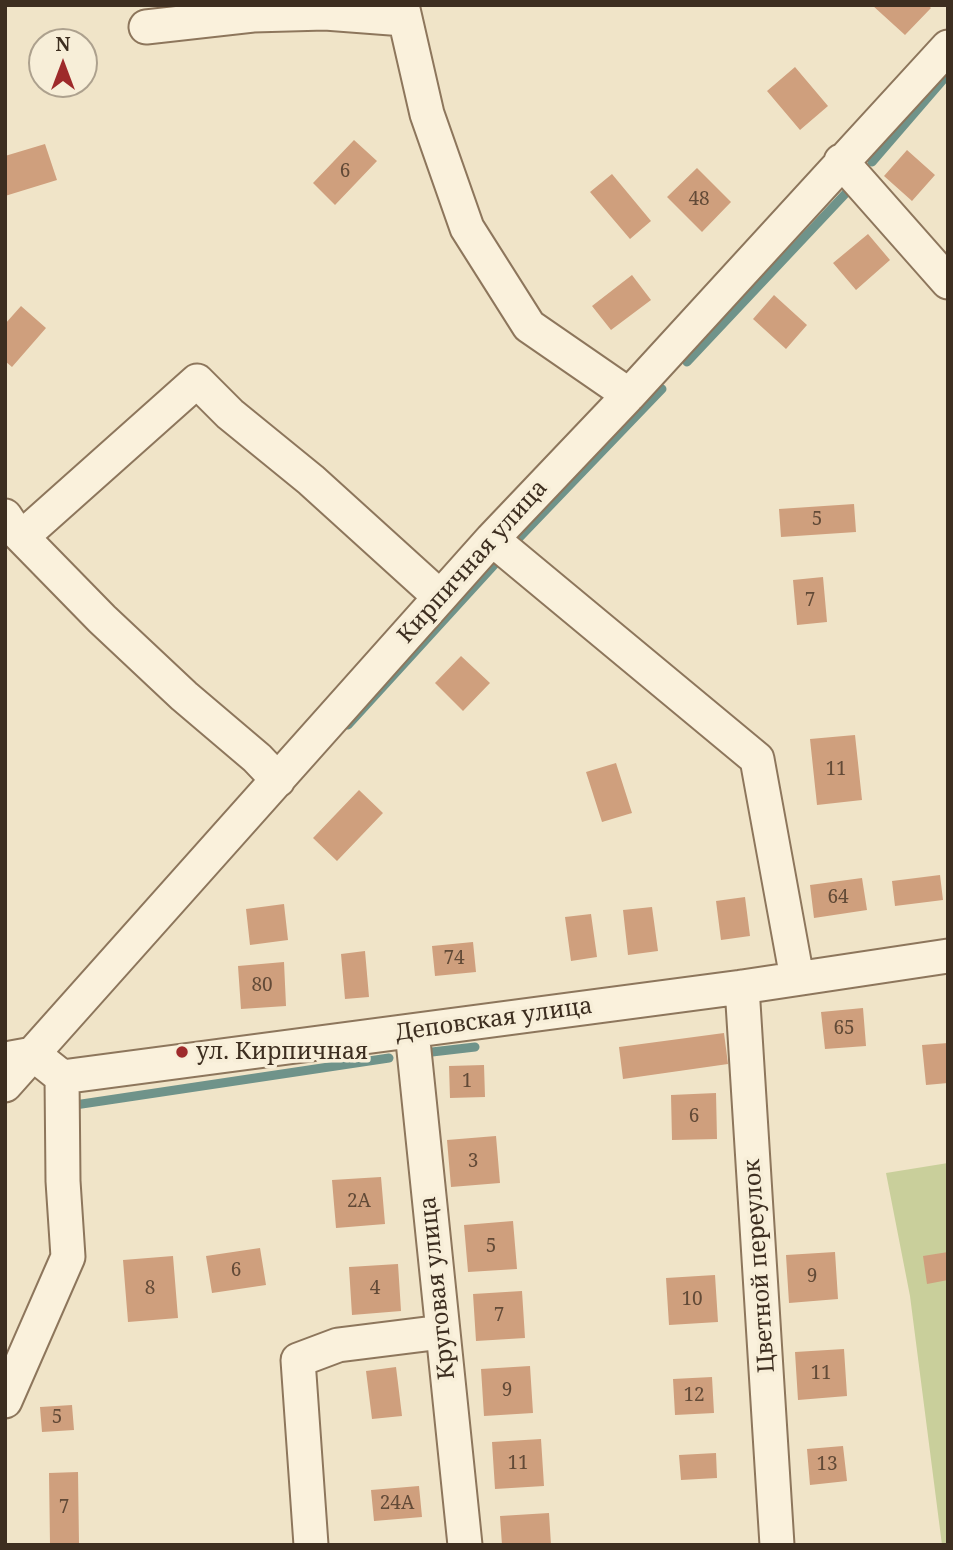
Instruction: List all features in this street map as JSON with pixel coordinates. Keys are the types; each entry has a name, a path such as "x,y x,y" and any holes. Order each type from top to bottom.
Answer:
{"street":[{"path":"146,27 253,15 403,12 427,114 467,228 529,326 629,395"},
{"name":"Кирпичная улица","path":"5,1085 19,1056 278,780 492,539 629,395 841,160 948,47"},
{"path":"841,160 948,282"},
{"path":"278,780 257,758 184,696 111,628 13,526 197,381 230,414 311,480 440,597"},
{"path":"492,539 757,759 797,978"},
{"name":"Деповская улица","path":"62,1077 742,987 948,956"},
{"name":"Цветной переулок","path":"742,987 777,1545"},
{"name":"Круговая улица","path":"412,1031 465,1545"},
{"path":"5,1401 68,1257 63,1181 62,1077 19,1056"},
{"path":"311,1545 298,1360 338,1345 442,1332"}],"green space":[{"path":"948,1163 948,1545 942,1545 910,1296 886,1173"}],"building":[{"path":"872,5 928,5 931,8 905,35"},
{"path":"795,67 828,106 800,130 767,91"},
{"path":"354,140 377,161 335,205 313,183"},
{"path":"45,144 57,180 5,196 5,156"},
{"path":"907,150 935,175 912,201 884,176"},
{"path":"697,168 731,202 702,232 667,197"},
{"path":"612,174 651,221 630,239 590,192"},
{"path":"868,234 890,260 856,290 833,263"},
{"path":"632,275 651,300 611,330 592,306"},
{"path":"774,295 807,325 786,349 753,319"},
{"path":"21,306 46,328 12,367 5,361 5,324"},
{"path":"854,504 856,532 781,537 779,509"},
{"path":"823,577 827,622 797,625 793,580"},
{"path":"461,656 490,683 463,711 435,683"},
{"path":"855,735 862,800 817,805 810,739"},
{"path":"616,763 632,813 602,822 586,772"},
{"path":"359,790 383,813 337,861 313,838"},
{"path":"940,875 943,900 895,906 892,881"},
{"path":"862,878 867,910 814,918 810,885"},
{"path":"745,897 750,936 721,940 716,901"},
{"path":"284,904 288,940 250,945 246,909"},
{"path":"652,907 658,951 628,955 623,910"},
{"path":"591,914 597,957 571,961 565,917"},
{"path":"473,942 476,972 435,976 432,946"},
{"path":"365,951 369,997 345,999 341,954"},
{"path":"284,962 286,1006 241,1009 238,966"},
{"path":"863,1008 866,1046 825,1049 821,1012"},
{"path":"724,1033 728,1064 623,1079 619,1047"},
{"path":"948,1043 948,1083 926,1085 922,1045"},
{"path":"484,1065 485,1097 450,1098 449,1066"},
{"path":"716,1093 717,1139 672,1140 671,1095"},
{"path":"496,1136 500,1183 451,1187 447,1140"},
{"path":"381,1177 385,1224 336,1228 332,1180"},
{"path":"513,1221 517,1269 468,1272 464,1225"},
{"path":"260,1248 266,1285 212,1293 206,1256"},
{"path":"835,1252 838,1299 789,1303 786,1255"},
{"path":"948,1252 948,1280 927,1284 923,1256"},
{"path":"173,1256 178,1318 128,1322 123,1260"},
{"path":"398,1264 401,1311 352,1315 349,1267"},
{"path":"715,1275 718,1322 669,1325 666,1278"},
{"path":"522,1291 525,1338 476,1341 473,1294"},
{"path":"844,1349 847,1396 798,1400 795,1352"},
{"path":"530,1366 533,1413 484,1416 481,1369"},
{"path":"396,1367 402,1416 372,1419 366,1371"},
{"path":"712,1377 714,1413 675,1415 673,1379"},
{"path":"72,1405 74,1430 42,1432 40,1407"},
{"path":"541,1439 544,1486 495,1489 492,1442"},
{"path":"843,1446 847,1481 810,1485 807,1449"},
{"path":"716,1453 717,1478 681,1480 679,1455"},
{"path":"78,1472 79,1544 50,1544 49,1473"},
{"path":"419,1486 422,1517 374,1521 371,1490"},
{"path":"549,1513 551,1545 502,1545 500,1516"}],"waterway":[{"path":"872,162 948,74"},
{"path":"687,362 847,192"},
{"path":"518,539 662,389"},
{"path":"348,725 495,564"},
{"path":"432,1052 475,1047"},
{"path":"75,1105 389,1058"}],"place":[{"name":"ул. Кирпичная","path":"182,1052"}]}
